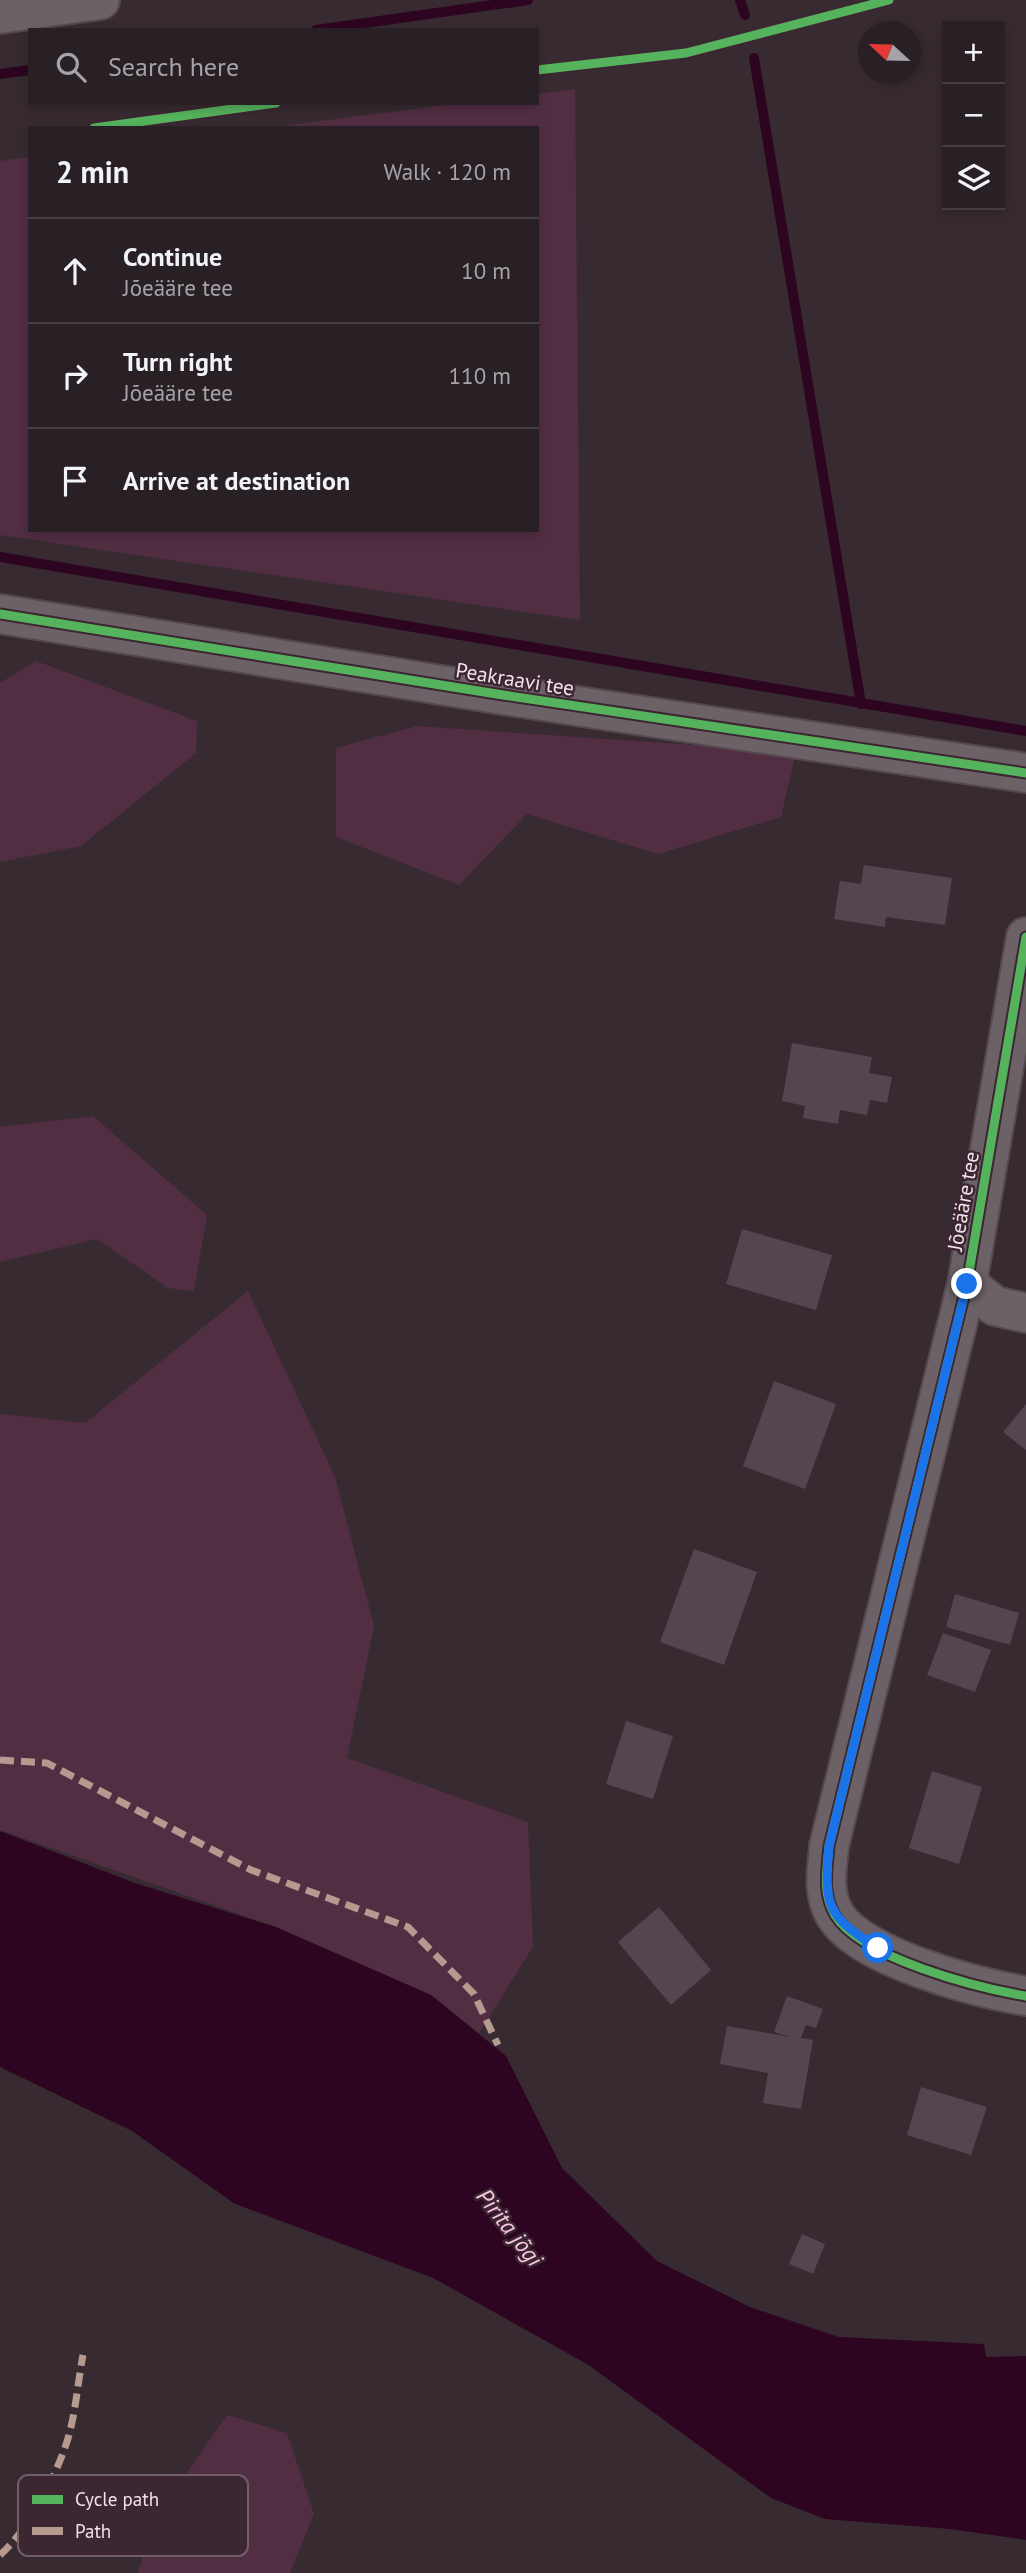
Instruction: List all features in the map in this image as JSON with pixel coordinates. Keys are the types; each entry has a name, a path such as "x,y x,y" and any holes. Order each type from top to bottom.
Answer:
{"street":[{"path":"0,14 100,0"},
{"name":"Peakraavi tee","path":"0,614 502,695 1026,773"},
{"name":"Jõeääre tee","path":"1026,937 967,1284 829,1846 825,1888 835,1915 852,1932 878,1948 926,1970 999,1992 1026,1996"},
{"path":"967,1284 995,1306 1026,1313"}],"shaded area":[{"path":"575,89 580,620 0,535 0,161 28,157 28,532 539,532 539,126 282,126 446,105 539,105 539,94"},
{"path":"36,661 197,721 196,753 81,846 0,862 0,683"},
{"path":"417,726 796,752 781,817 658,854 527,814 459,885 336,837 336,748"},
{"path":"93,1116 207,1215 194,1291 168,1288 97,1239 0,1262 0,1127"},
{"path":"248,1291 335,1477 374,1626 347,1758 528,1822 533,1947 479,2033 431,1995 276,1927 0,1830 0,1414 85,1423"},
{"path":"227,2415 287,2433 314,2514 290,2573 138,2573 143,2556 248,2556 248,2475 185,2475"}],"water":[{"name":"Pirita jõgi","path":"0,1831 135,1883 276,1927 431,1995 506,2056 562,2168 657,2261 750,2307 839,2337 984,2344 986,2357 1026,2356 1026,2540 950,2529 825,2519 771,2498 587,2364 433,2278 235,2204 132,2131 0,2067"}],"building":[{"path":"864,865 952,878 945,925 886,917 885,927 834,919 840,881 861,884"},
{"path":"792,1043 872,1057 869,1073 892,1077 887,1103 870,1100 867,1115 840,1110 838,1124 803,1118 805,1106 782,1101"},
{"path":"742,1229 832,1255 816,1310 726,1284"},
{"path":"774,1381 836,1404 805,1489 743,1466"},
{"path":"1026,1404 1026,1450 1003,1432"},
{"path":"694,1549 757,1572 724,1665 660,1642"},
{"path":"955,1594 1019,1613 1010,1645 946,1627"},
{"path":"943,1633 991,1650 975,1692 927,1675"},
{"path":"626,1721 673,1736 653,1799 606,1784"},
{"path":"932,1771 982,1787 959,1864 909,1848"},
{"path":"659,1907 711,1970 671,2005 618,1942"},
{"path":"787,1996 823,2009 816,2028 806,2025 801,2038 813,2040 801,2109 763,2103 768,2073 720,2064 727,2026 791,2037 774,2032"},
{"path":"921,2087 987,2107 971,2155 907,2135"},
{"path":"802,2234 825,2244 813,2274 789,2264"}],"waterway":[{"path":"330,28 528,0"},
{"path":"740,0 745,15"},
{"path":"754,58 861,704"},
{"path":"0,74 28,70"},
{"path":"0,557 1026,731"}],"marked path":[{"path":"0,1760 47,1763 251,1870 408,1927 474,1994 498,2045"},
{"path":"54,2475 71,2425 83,2355"},
{"path":"0,2555 18,2535"}],"cycle path":[{"path":"539,70 686,53 889,0"},
{"path":"109,126 261,105"},
{"path":"0,614 503,695 1026,773"},
{"path":"1026,937 967,1284 829,1846 826,1881 828,1898 835,1915 869,1945 922,1969 1026,1996"}],"route":[{"path":"878,1948 852,1932 835,1915 825,1888 829,1846 967,1284"}]}
